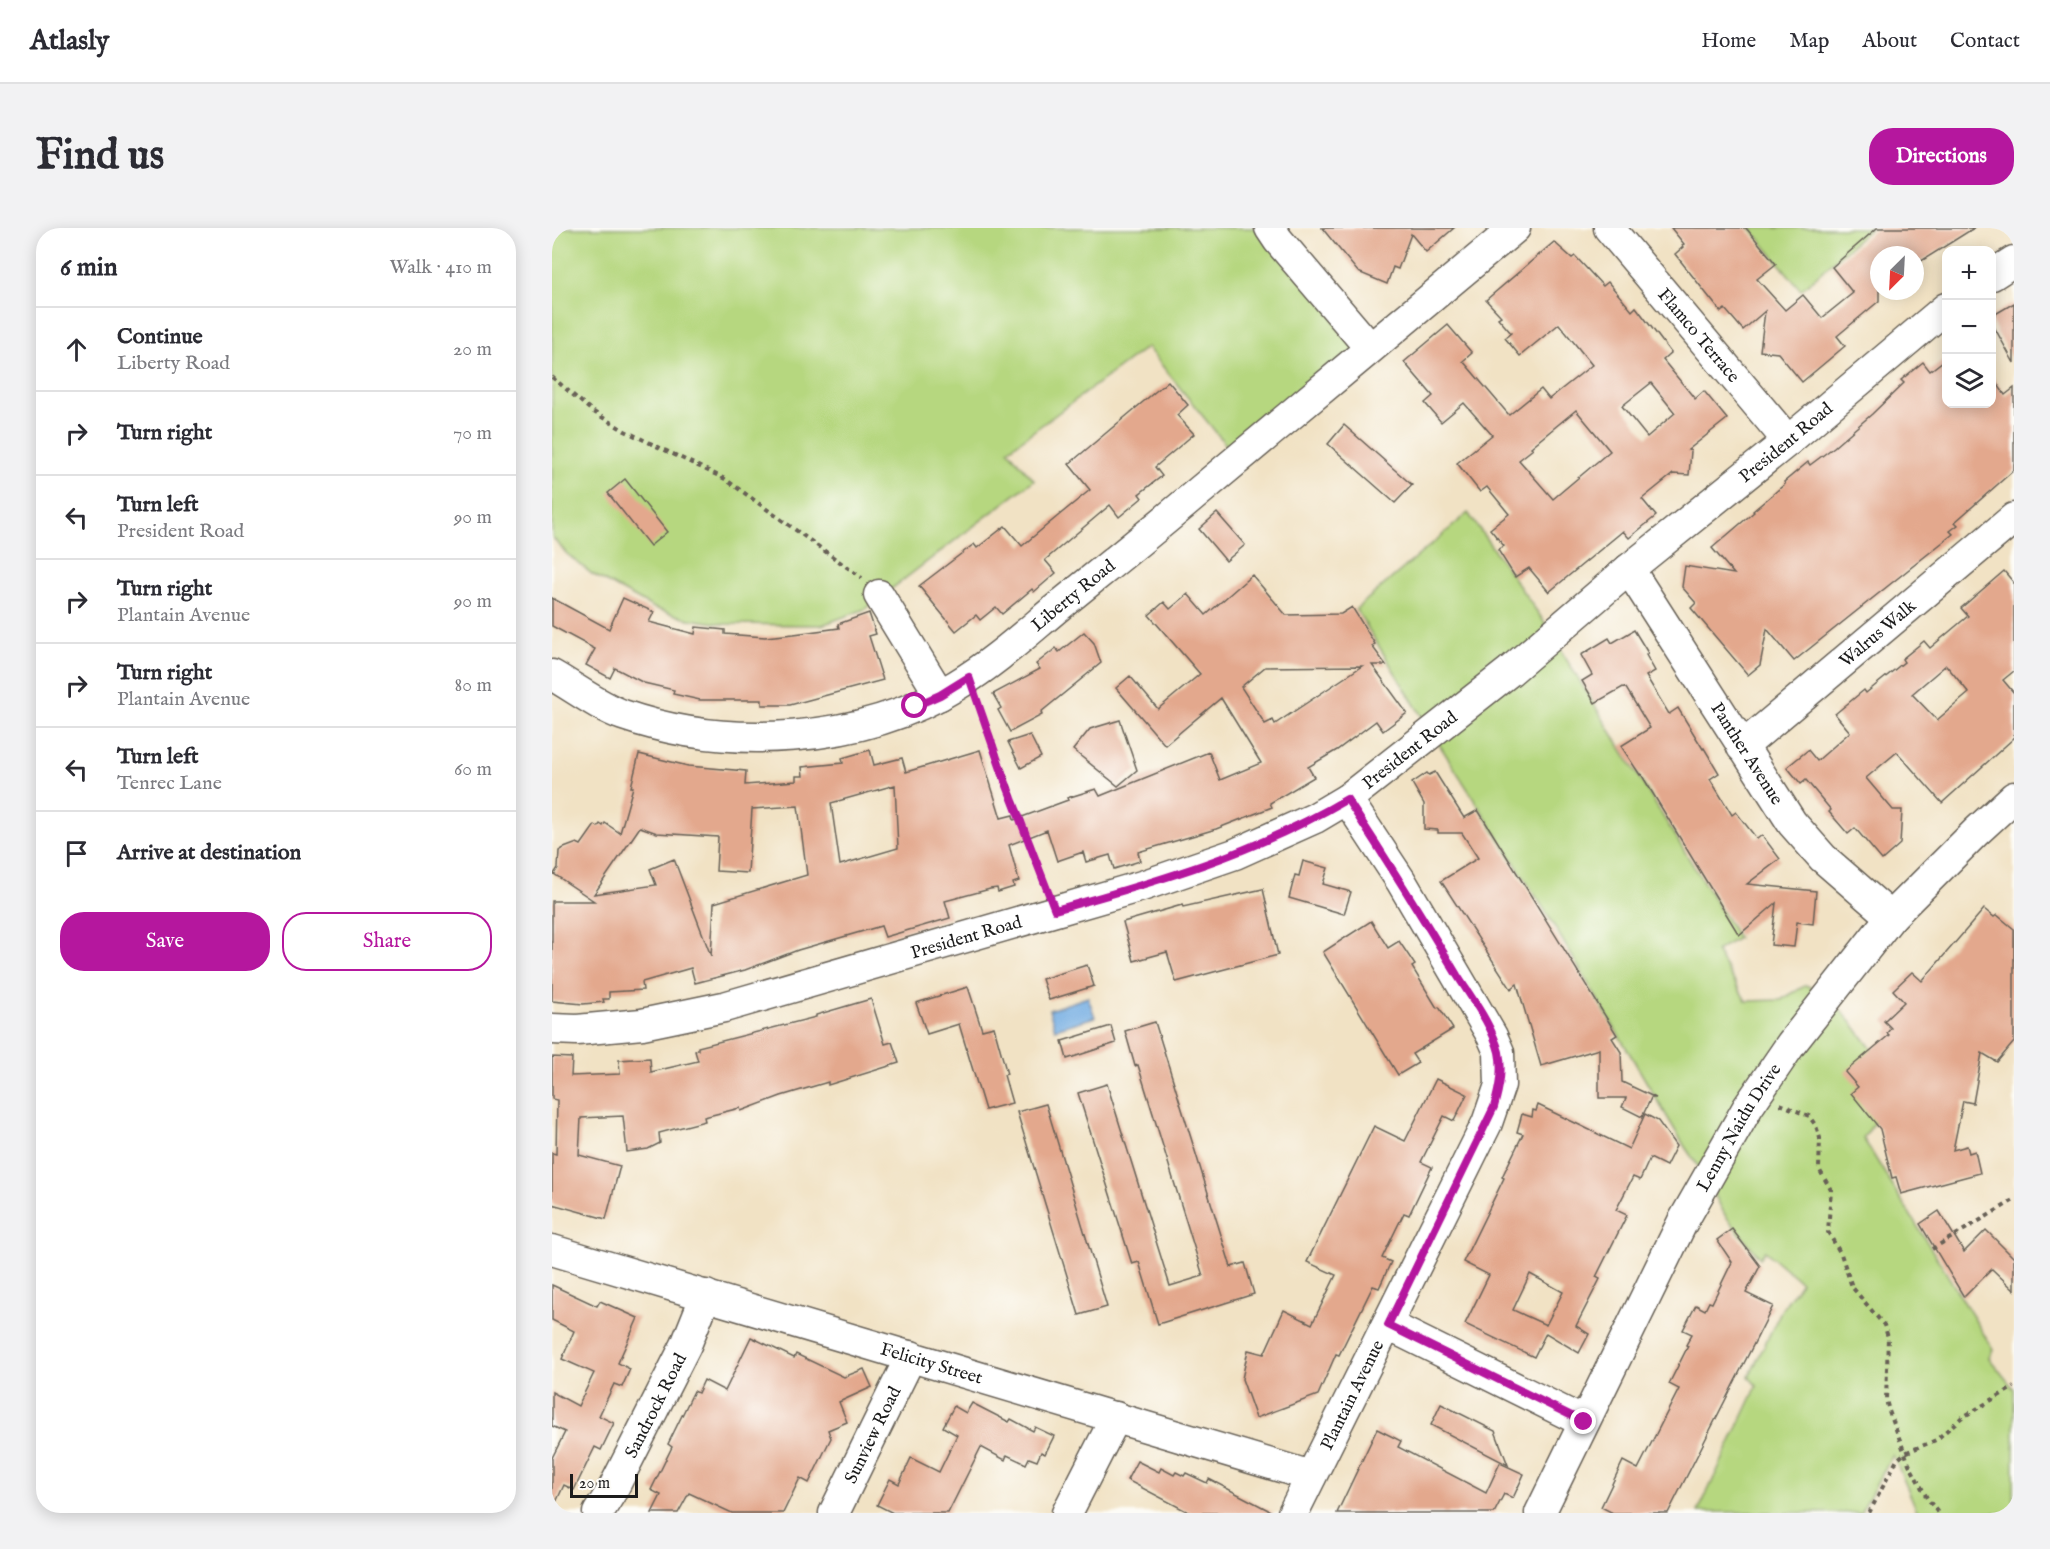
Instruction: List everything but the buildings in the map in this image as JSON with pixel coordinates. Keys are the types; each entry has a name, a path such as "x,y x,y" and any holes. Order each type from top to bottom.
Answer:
{"street":[{"path":"1270,228 1370,348"},
{"name":"Liberty Road","path":"552,675 621,714 698,733 738,738 794,735 844,728 878,720 940,695 989,664 1515,228"},
{"name":"Flamco Terrace","path":"1609,228 1788,441"},
{"path":"1996,272 2014,261"},
{"name":"President Road","path":"552,1029 577,1030 642,1024 724,1007 1142,886 1235,854 1315,818 1347,799 1510,671 1942,312"},
{"name":"Walrus Walk","path":"1742,747 2014,518"},
{"name":"Panther Avenue","path":"1629,570 1785,813 1823,858 1891,917"},
{"path":"879,595 940,695"},
{"name":"Lenny Naidu Drive","path":"1540,1513 1682,1223 1760,1089 1791,1044 1891,917 2014,797"},
{"name":"Plantain Avenue","path":"1293,1513 1494,1107 1500,1085 1499,1052 1481,1015 1401,881 1347,799"},
{"name":"Felicity Street","path":"552,1250 1311,1476"},
{"name":"Sandrock Road","path":"598,1513 613,1489 686,1345 706,1295"},
{"path":"1388,1325 1584,1422"},
{"name":"Sunview Road","path":"834,1513 911,1356"},
{"path":"1067,1513 1116,1417"}],"path":[{"path":"552,377 592,411 624,431 725,479 857,573 879,595"},
{"path":"969,677 1004,778 1055,910"},
{"path":"1760,1089 1790,1109 1809,1116 1816,1126 1820,1138 1819,1169 1831,1190 1828,1232 1841,1254 1852,1287 1884,1324 1888,1337 1886,1400 1905,1453 1927,1498 1938,1513"},
{"path":"1932,1249 2014,1200"},
{"path":"1869,1513 1892,1467 1905,1453 1936,1440 1962,1418 2014,1387"}],"green space":[{"path":"552,228 1270,228 1370,349 1239,461 1147,347 1008,450 1034,480 865,609 822,625 723,624 689,619 654,608 592,574 567,554 552,537"},
{"path":"1750,228 1871,228 1801,290"},
{"path":"1468,513 1552,633 1738,938 1716,951 1746,1001 1781,1000 1806,985 1827,995 1853,1024 1901,1088 1863,1138 1993,1349 1989,1358 2014,1389 2014,1513 1918,1513 1893,1455 1860,1513 1698,1512 1757,1386 1749,1377 1782,1309 1801,1282 1765,1251 1760,1258 1725,1215 1706,1178 1685,1147 1547,914 1356,609"}],"water":[{"path":"1088,997 1095,1017 1055,1029 1049,1010"}],"route":[{"path":"915,706 940,695 969,677 1004,778 1055,910 1142,886 1235,854 1315,818 1347,799 1401,881 1481,1015 1499,1052 1500,1085 1494,1107 1388,1325 1584,1422"}]}
